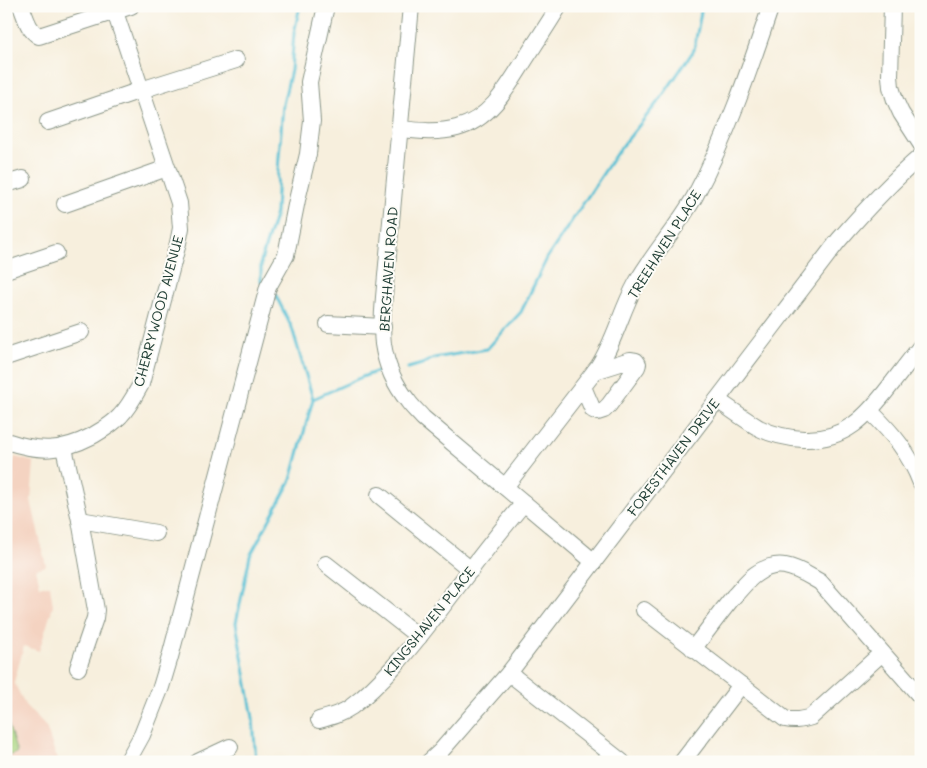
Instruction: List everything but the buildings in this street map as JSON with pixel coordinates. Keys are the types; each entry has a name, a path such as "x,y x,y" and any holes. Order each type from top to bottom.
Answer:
{"street":[{"path":"22,6 29,28 39,36 114,9 131,6"},
{"path":"127,762 142,735 161,687 268,287 286,254 308,154 312,121 309,82 326,6"},
{"name":"BERGHAVEN ROAD","path":"411,6 384,297 383,344 390,370 408,401 424,418 594,562"},
{"path":"399,129 423,132 442,131 458,128 484,114 506,90 559,6"},
{"name":"TREEHAVEN PLACE","path":"505,487 606,356 628,299 641,275 691,203 702,183 741,93 771,6"},
{"path":"892,6 891,87 901,113 921,144"},
{"name":"CHERRYWOOD AVENUE","path":"6,441 40,449 64,448 102,430 121,415 132,401 140,384 178,243 181,228 179,203 114,9"},
{"path":"48,122 236,60"},
{"name":"FORESTHAVEN DRIVE","path":"429,762 446,746 508,673 838,241 869,205 921,156"},
{"path":"65,204 167,168"},
{"path":"6,184 23,179"},
{"path":"6,270 56,254"},
{"path":"328,324 383,327"},
{"path":"6,357 81,332"},
{"path":"717,400 760,428 776,435 788,438 811,439 829,437 860,421 921,346"},
{"path":"583,387 593,410 598,412 604,410 638,364 636,361 630,360 595,371"},
{"path":"870,411 911,459 921,483"},
{"path":"64,448 80,520 96,610 78,668"},
{"path":"379,495 471,570"},
{"name":"KINGSHAVEN PLACE","path":"319,720 336,716 350,708 371,690 400,660 524,503"},
{"path":"80,520 156,533"},
{"path":"326,564 419,636"},
{"path":"693,649 733,597 756,574 763,569 785,565 800,570 820,582 921,697"},
{"path":"644,610 785,719 800,720 811,717 882,654"},
{"path":"508,673 622,762"},
{"path":"682,762 741,685"},
{"path":"198,762 230,747"}],"shaded area":[{"path":"15,457 34,462 31,500 46,566 36,569 40,586 50,586 53,606 39,651 24,646 14,682 25,705 46,727 58,762 6,762 6,486"}],"green space":[{"path":"6,717 17,753 6,756"}],"waterway":[{"path":"265,285 261,281 261,261 276,213 283,104 291,70 294,33 300,6"},
{"path":"408,368 434,358 487,349 521,312 547,258 616,154 661,98 694,50 702,6"},
{"path":"274,292 292,328 313,399"},
{"path":"256,762 253,718 236,623 250,556 291,480 313,399 381,370"}]}
